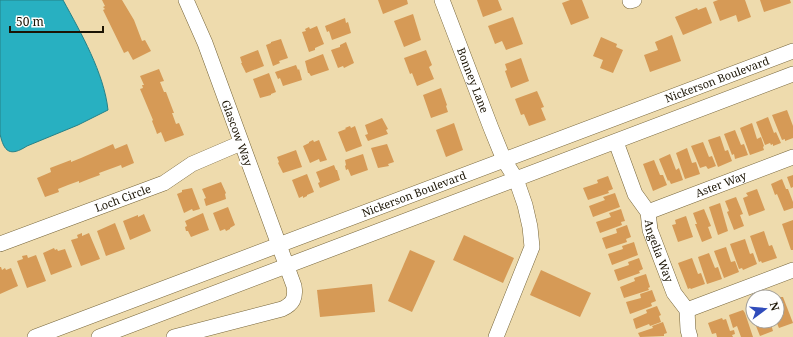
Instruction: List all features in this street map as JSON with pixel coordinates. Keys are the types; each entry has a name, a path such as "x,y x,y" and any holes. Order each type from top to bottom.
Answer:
{"street":[{"name":"Glascow Way","path":"174,337 222,331 291,305 296,295 205,43 186,0"},
{"name":"Bonney Lane","path":"442,0 504,160 516,180 525,205 530,227 532,247 496,337"},
{"path":"630,0 634,0"},
{"name":"Nickerson Boulevard","path":"42,335 793,51"},
{"name":"Nickerson Boulevard","path":"99,337 793,74"},
{"name":"Angelia Way","path":"616,142 635,194 648,212 650,230 674,293 687,310"},
{"name":"Loch Circle","path":"0,244 164,183 192,164 241,143"},
{"name":"Aster Way","path":"648,212 793,157"},
{"path":"690,337 688,330 687,310 793,270"}],"water":[{"path":"0,0 63,0 97,68 106,96 108,110 78,125 16,151 12,152 6,149 0,134"}],"building":[{"path":"102,0 122,0 134,20 142,41 145,40 151,51 133,60 128,51 124,53 103,10 105,9 103,7 105,6"},
{"path":"378,0 407,0 408,4 383,14"},
{"path":"477,0 498,0 502,10 483,17"},
{"path":"570,0 582,0 589,18 571,25 562,3"},
{"path":"718,0 745,0 751,17 738,22 736,15 720,21 713,2"},
{"path":"760,0 790,0 791,3 764,12"},
{"path":"706,7 712,23 683,35 675,17 697,8 698,10"},
{"path":"413,14 421,40 404,47 394,21"},
{"path":"513,17 523,44 506,50 502,41 495,44 488,26"},
{"path":"345,18 346,23 348,22 351,33 332,40 329,31 327,32 325,26"},
{"path":"317,26 324,44 309,52 302,32 306,31 305,29 309,27 310,29"},
{"path":"672,35 681,61 650,72 644,55 658,50 655,42"},
{"path":"601,37 617,44 616,47 623,50 613,73 600,68 603,60 593,56"},
{"path":"281,39 288,58 279,61 280,63 273,66 266,45"},
{"path":"346,42 354,63 344,68 343,66 338,68 331,50 340,47 340,45"},
{"path":"258,50 264,66 246,73 240,57"},
{"path":"426,50 432,65 429,67 434,79 417,86 412,73 410,74 404,58"},
{"path":"323,54 329,70 311,76 308,73 305,61"},
{"path":"521,58 529,81 511,88 505,71 507,70 505,64"},
{"path":"296,65 298,70 299,69 302,80 283,86 280,78 278,79 275,72"},
{"path":"159,69 164,81 160,82 164,92 166,92 174,113 172,113 176,124 179,123 184,135 165,142 161,132 157,134 152,121 153,120 140,89 143,88 142,85 144,85 140,76"},
{"path":"269,73 276,92 260,98 253,79"},
{"path":"441,88 448,112 431,118 423,95"},
{"path":"537,91 544,107 541,108 546,120 529,126 524,114 521,115 515,99"},
{"path":"787,110 793,126 793,138 785,141 785,139 782,140 772,115"},
{"path":"768,117 774,133 776,132 781,143 773,146 773,144 771,145 770,143 765,145 756,122"},
{"path":"382,118 388,129 386,130 388,134 368,141 365,135 368,134 365,125"},
{"path":"454,123 463,150 446,157 436,130"},
{"path":"752,123 757,139 761,137 764,150 750,155 740,128"},
{"path":"350,126 351,128 355,126 362,146 346,152 338,132"},
{"path":"735,130 741,145 744,144 748,155 735,159 724,134"},
{"path":"720,136 725,151 728,150 732,161 718,167 708,140"},
{"path":"313,140 314,142 319,140 327,160 320,162 319,159 310,163 303,146"},
{"path":"703,142 709,157 712,156 716,166 708,169 706,166 700,168 691,146"},
{"path":"113,144 115,149 127,144 134,163 122,168 121,165 99,173 100,175 58,189 59,192 45,197 37,178 51,172 50,168 71,160 71,162"},
{"path":"387,144 394,162 388,164 389,166 378,168 371,148"},
{"path":"687,148 692,163 696,162 700,174 685,179 676,153"},
{"path":"296,150 302,167 283,173 277,157"},
{"path":"363,154 368,170 351,176 348,169 346,170 345,160"},
{"path":"670,154 676,170 679,168 683,180 671,184 669,180 668,181 659,159"},
{"path":"654,160 660,175 663,175 667,185 653,191 643,164"},
{"path":"334,165 340,180 320,188 318,183 320,182 316,172"},
{"path":"307,174 314,192 303,198 303,196 299,198 292,180"},
{"path":"793,175 793,187 791,188 787,177"},
{"path":"608,176 613,189 608,191 609,193 588,200 583,188 598,183 597,180"},
{"path":"782,179 793,202 793,208 784,211 771,184"},
{"path":"221,182 226,193 226,199 206,206 204,199 206,198 202,189"},
{"path":"192,188 200,209 193,211 192,209 184,213 177,194 182,192 182,190"},
{"path":"757,189 765,210 749,216 743,198 748,196 746,193"},
{"path":"615,193 620,207 593,217 589,206 605,200 603,197"},
{"path":"736,197 743,214 740,215 744,226 734,230 727,212 729,211 725,201"},
{"path":"720,203 728,231 718,235 709,207"},
{"path":"228,207 235,225 226,231 225,229 220,231 213,213"},
{"path":"621,209 625,221 621,222 622,225 600,233 596,222 611,217 609,213"},
{"path":"704,209 711,226 708,227 712,238 702,242 695,224 697,224 693,213"},
{"path":"203,213 209,230 191,237 188,231 186,231 185,227 187,226 185,221"},
{"path":"144,214 151,231 130,240 123,221"},
{"path":"686,216 693,237 678,242 672,225 676,224 675,220"},
{"path":"793,220 793,250 791,250 782,224"},
{"path":"115,223 125,249 106,256 97,231"},
{"path":"627,225 631,237 626,239 627,242 606,249 602,238 617,233 616,229"},
{"path":"764,231 769,246 772,245 777,258 762,263 761,261 759,262 750,236"},
{"path":"82,233 82,236 89,233 100,259 81,266 71,240 78,238 77,235"},
{"path":"464,235 514,258 503,283 453,260"},
{"path":"745,239 750,254 753,253 757,264 743,270 742,268 739,269 730,244"},
{"path":"634,242 638,255 612,265 608,254 623,249 622,246"},
{"path":"726,247 731,262 735,261 739,272 724,278 714,251"},
{"path":"54,248 58,251 65,249 72,267 51,275 43,253"},
{"path":"410,250 435,261 412,312 388,301"},
{"path":"709,253 715,268 718,267 722,279 707,284 698,257"},
{"path":"27,255 28,258 36,255 46,281 27,288 17,261 23,259 22,256"},
{"path":"639,258 643,269 639,271 640,273 618,281 614,270 629,265 628,262"},
{"path":"692,258 698,274 701,273 705,284 688,289 678,263"},
{"path":"0,267 2,270 5,268 6,270 11,268 18,286 0,294"},
{"path":"541,270 591,293 580,317 530,295"},
{"path":"646,274 650,287 648,288 649,290 624,298 620,287 635,281 634,278"},
{"path":"372,284 375,312 320,317 317,290"},
{"path":"652,290 656,301 651,303 652,306 630,314 626,302 641,298 640,294"},
{"path":"785,302 793,323 785,326"},
{"path":"657,306 661,315 659,316 661,322 650,326 649,324 636,329 633,319 647,313 646,310"},
{"path":"743,310 745,313 745,329 750,329 753,337 741,337 737,326 733,328 729,315"},
{"path":"722,318 723,320 726,319 730,331 734,330 735,334 732,335 733,337 717,337 716,333 712,334 708,323"},
{"path":"663,322 667,333 664,334 664,336 640,337 638,333 653,328 652,326"},
{"path":"757,329 772,329 773,331 760,336"}]}
